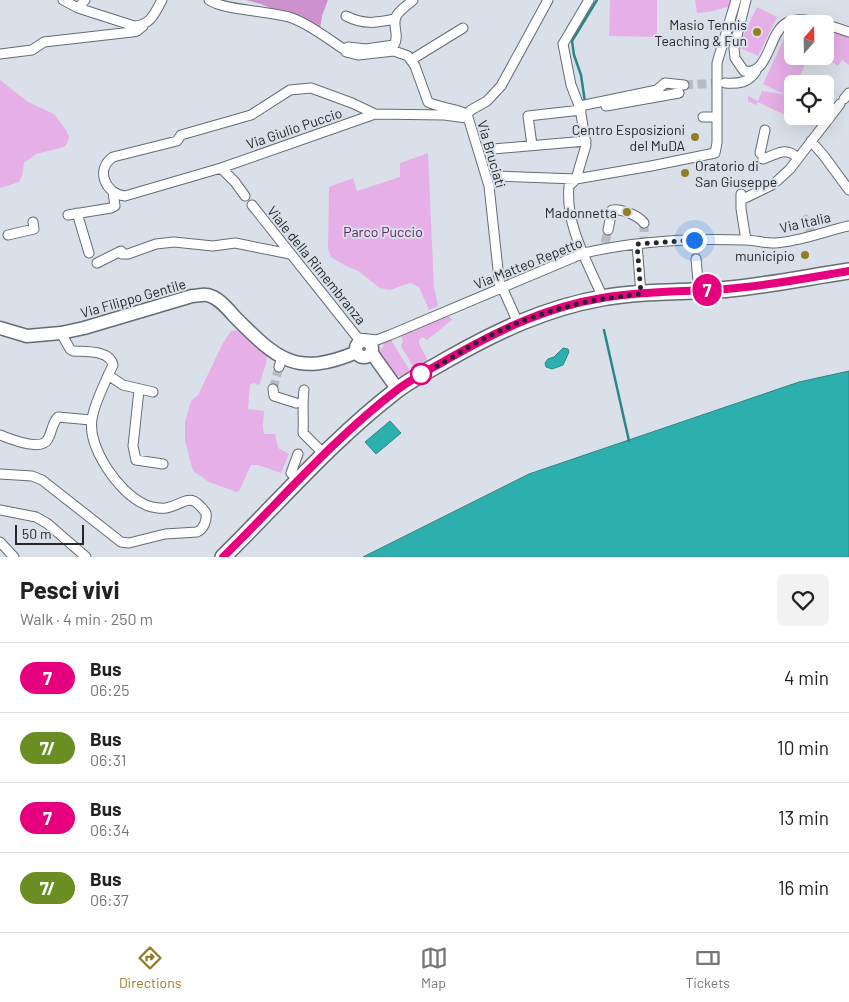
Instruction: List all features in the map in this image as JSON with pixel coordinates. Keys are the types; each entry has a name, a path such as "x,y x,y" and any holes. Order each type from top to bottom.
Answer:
{"main road":[{"path":"223,557 300,481 324,454 362,419 398,390 485,338 518,323 567,305 603,298 750,286 849,271"}],"street":[{"path":"63,0 78,8 134,26 143,26"},
{"path":"78,8 85,0"},
{"path":"0,54 26,52 44,42 137,31 152,18 162,0"},
{"path":"209,0 221,5 292,18 349,54 358,55 394,51 404,54 412,60 463,28"},
{"path":"345,50 348,47 366,49 394,45 397,36 396,15 413,0"},
{"path":"589,0 563,44 571,85 581,109 586,141 576,178 569,186 568,195 571,220 603,298"},
{"path":"498,176 576,178 716,155 718,143 716,117 717,62 736,0"},
{"path":"746,0 734,48 735,58 744,71 756,71"},
{"path":"68,215 104,210 115,206 113,192 108,188 104,176 108,160 113,157 177,141 181,135 252,115 290,90 311,88 352,103 375,114 467,116 471,110 487,101 501,86 546,2"},
{"path":"346,16 358,22 374,23 395,19"},
{"path":"725,83 736,84 748,80 760,66 784,25"},
{"path":"834,27 849,32"},
{"name":"Via Bruciati","path":"412,60 428,102 458,109 467,116 489,186 501,288 518,323"},
{"path":"532,144 528,116 581,109 681,89"},
{"path":"746,240 741,197 774,183 786,174 846,97"},
{"name":"Via Giulio Puccio","path":"113,192 125,196 221,168 375,114"},
{"path":"703,117 716,117"},
{"path":"765,130 762,156 786,150 792,152 798,158"},
{"path":"493,149 532,144 586,141"},
{"path":"811,141 849,190"},
{"path":"221,168 245,196"},
{"name":"Viale della Rimembranza","path":"252,205 359,344"},
{"path":"608,230 610,213 612,210 617,209 640,218 644,223"},
{"path":"77,213 88,253"},
{"path":"8,235 34,229 33,222"},
{"name":"Via Italia","path":"776,243 844,228"},
{"name":"Via Matteo Repetto","path":"359,344 390,335 584,253 605,246 642,242 694,240 746,240 776,243"},
{"path":"96,262 121,251 122,254 128,254 156,244 174,242 213,246 235,243 290,254"},
{"path":"641,294 642,242"},
{"path":"696,259 699,291"},
{"name":"Via Filippo Gentile","path":"0,328 28,336 61,333 192,296 208,295 221,302 280,362 311,364 333,361 359,344"},
{"path":"0,474 32,476 42,480 121,542 129,543 166,534 193,533 200,531 206,518 206,513 197,502 192,500 183,500 166,508 144,504 125,491 108,471 93,440 92,420 112,365 111,358 100,354 70,349 61,333"},
{"path":"359,344 360,355 368,356 371,352 398,390"},
{"path":"108,375 124,385 152,392"},
{"path":"274,389 274,396 296,403"},
{"path":"139,390 133,446 136,460 163,464"},
{"path":"304,390 302,400 304,405 303,433 324,454"},
{"path":"0,435 13,440 38,445 48,440 54,421 58,417 92,420"},
{"path":"298,454 291,472 300,481"},
{"path":"0,510 36,517 48,524 86,557"},
{"path":"0,542 14,557"}],"green space":[{"path":"610,0 657,0 657,37 609,36"},
{"path":"695,0 733,0 731,6 710,12 697,13"},
{"name":"Masio Tennis Teaching & Fun","path":"757,7 777,17 758,56 738,47"},
{"path":"834,32 849,36 849,65 842,60 838,66 834,64"},
{"path":"784,39 784,65 805,65 800,75 784,75 784,94 763,84"},
{"path":"0,80 28,102 54,114 69,136 68,142 64,147 36,154 24,163 19,182 0,188"},
{"path":"762,91 784,95 784,115 758,102 756,105 748,101 748,96 758,101"},
{"name":"Parco Puccio","path":"428,153 434,288 438,306 429,310 419,287 410,283 390,290 380,288 358,271 331,257 328,249 329,187 353,178 357,191 400,177 400,163"},
{"path":"447,314 452,320 427,340 423,337 419,340 419,344 428,361 414,368 401,346 403,341 400,334"},
{"path":"242,330 267,353 266,364 259,385 253,383 250,385 248,409 264,411 264,434 275,434 278,448 289,454 281,473 258,465 251,465 239,491 236,492 209,482 193,471 185,441 185,422 191,401 198,395 223,343 231,331"},
{"path":"390,338 410,371 403,376 395,376 379,351 383,347 384,340"}],"shaded area":[{"path":"246,0 328,0 322,16 320,29 261,4"}],"water":[{"path":"563,348 568,349 569,352 563,365 552,369 546,367 545,363 548,359 554,357"},
{"path":"849,371 849,557 363,557 529,474 799,382"},
{"path":"390,421 401,433 376,454 365,442"}],"waterway":[{"path":"585,102 581,75 574,55 572,41 597,0"},
{"path":"604,330 629,441"}],"tunnel":[{"path":"684,85 724,83"},
{"path":"803,216 813,236"},
{"path":"644,223 644,240"},
{"path":"605,243 608,230"},
{"path":"694,240 696,259"},
{"path":"273,389 279,367"}],"bus line":[{"name":"7","path":"223,557 324,454 362,419 420,375 502,330 567,305 603,298 729,289 849,271"}],"place":[{"name":"Masio Tennis Teaching & Fun","path":"757,32"},
{"name":"Centro Esposizioni del MuDA","path":"695,137"},
{"name":"Oratorio di San Giuseppe","path":"685,173"},
{"name":"Madonnetta","path":"627,212"},
{"name":"municipio","path":"805,255"}],"route":[{"path":"421,374 485,338 542,314 567,305 603,298 641,294 637,244 694,240"}]}
